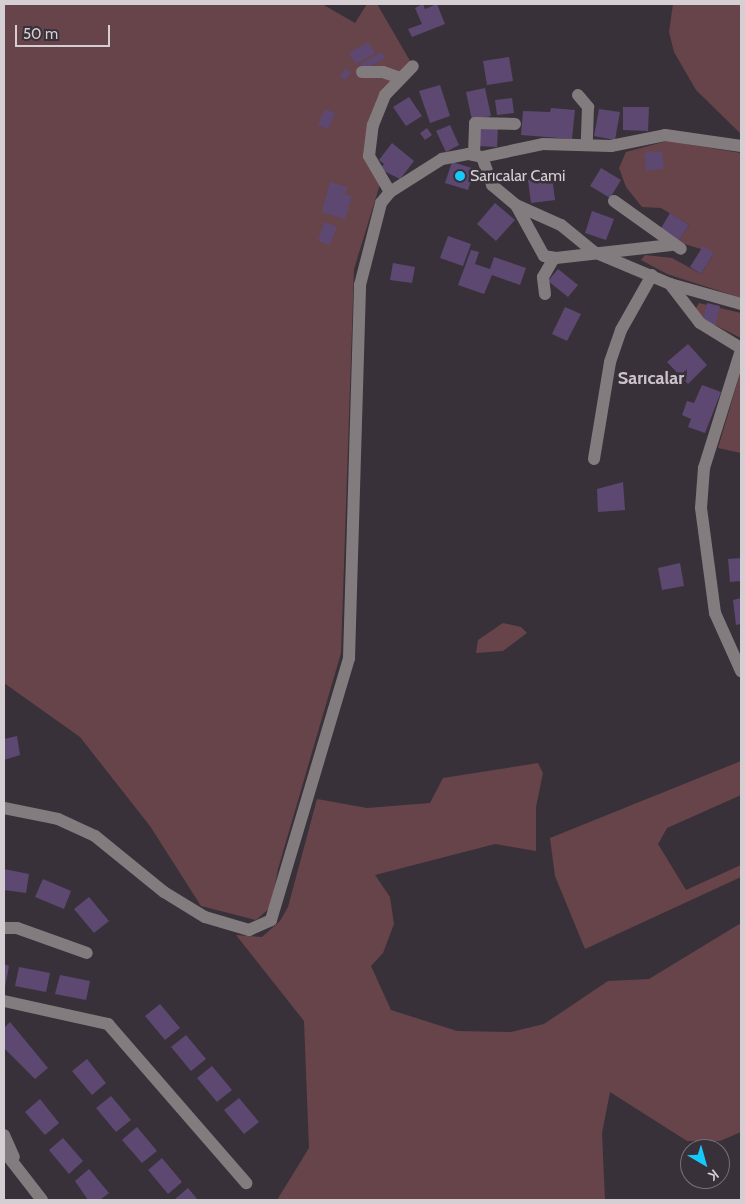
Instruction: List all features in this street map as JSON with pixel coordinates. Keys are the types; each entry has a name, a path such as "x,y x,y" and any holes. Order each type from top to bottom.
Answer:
{"street":[{"path":"390,192 376,174 369,150 378,109 400,78 413,66"},
{"path":"362,72 384,72 400,78"},
{"path":"578,95 588,107 587,144"},
{"path":"515,124 475,123 478,156 496,191 516,205 561,224 594,252 670,284 741,304"},
{"path":"4,808 58,819 95,836 157,887 205,916 250,930 265,925 275,914 349,658 360,285 372,221 390,192 450,155 478,156 543,144 624,145 665,135 741,146"},
{"path":"516,205 537,248 554,258 594,252 676,247 614,201"},
{"path":"545,294 543,277 554,258"},
{"path":"594,459 610,362 621,330 652,275"},
{"path":"670,284 700,323 741,349 704,468 700,508 715,613 741,671"},
{"path":"4,928 17,928 87,952"},
{"path":"4,1001 108,1024 246,1183"},
{"path":"4,1134 16,1162 42,1200"},
{"path":"4,1151 16,1162"}],"shaded area":[{"path":"4,4 322,4 355,23 367,4 377,4 413,66 393,85 369,150 381,181 354,269 341,653 278,869 271,907 256,920 201,906 150,826 80,737 4,683"},
{"path":"673,4 741,4 741,134 696,90 674,52 669,32"},
{"path":"667,141 741,153 741,298 667,274 641,260 645,255 672,258 701,274 714,253 678,242 689,225 661,208 642,207 626,187 619,168 626,152"},
{"path":"699,303 741,313 741,338 703,319 696,308"},
{"path":"741,370 741,453 718,448"},
{"path":"503,623 521,627 527,633 503,651 476,653 478,640"},
{"path":"741,761 741,795 667,828 658,844 686,890 741,865 741,877 585,949 555,876 550,838"},
{"path":"538,763 543,773 536,807 536,851 495,844 375,875 390,897 394,924 383,953 371,966 391,1010 457,1031 511,1032 544,1024 608,981 649,979 741,923 741,1132 725,1139 684,1139 610,1092 602,1133 605,1200 277,1200 309,1148 304,1021 236,935 262,937 280,921 288,907 317,799 367,808 430,803 443,778"}],"building":[{"path":"423,4 425,9 437,4 445,24 412,37 408,29 422,24 415,8"},
{"path":"368,42 375,53 356,64 349,53"},
{"path":"381,52 385,58 364,70 360,64"},
{"path":"509,57 513,81 487,85 483,61"},
{"path":"346,68 351,73 345,80 340,76"},
{"path":"440,85 450,116 430,123 419,91"},
{"path":"485,88 491,116 472,120 466,92"},
{"path":"409,97 422,116 406,126 393,107"},
{"path":"512,98 514,113 497,115 495,100"},
{"path":"623,107 649,107 648,131 623,130"},
{"path":"551,108 575,110 572,139 521,135 523,111 550,112"},
{"path":"325,109 335,113 328,129 318,125"},
{"path":"599,109 620,112 615,140 594,136"},
{"path":"450,125 459,145 446,152 436,131"},
{"path":"478,126 498,127 497,147 477,146"},
{"path":"427,128 432,135 425,140 420,133"},
{"path":"392,143 414,161 400,179 380,169 384,164 379,160"},
{"path":"662,151 664,168 646,171 644,153"},
{"name":"Sarıcalar Cami","path":"452,162 475,169 468,190 445,183"},
{"path":"601,168 621,180 610,198 590,186"},
{"path":"552,177 555,200 531,203 528,180"},
{"path":"330,182 347,187 345,194 352,196 345,219 322,212"},
{"path":"495,203 515,220 496,241 477,224"},
{"path":"592,211 614,219 606,240 585,233"},
{"path":"670,213 689,225 678,242 660,230"},
{"path":"324,222 337,227 330,245 318,241"},
{"path":"448,236 471,244 463,266 440,258"},
{"path":"703,246 714,253 701,274 690,267"},
{"path":"471,250 479,252 475,264 490,269 494,257 526,268 520,285 492,275 484,294 458,285"},
{"path":"393,263 415,267 412,283 390,280"},
{"path":"558,269 578,285 568,297 548,281"},
{"path":"707,303 720,306 715,326 703,319"},
{"path":"565,307 581,314 567,341 552,334"},
{"path":"688,344 707,365 688,384 667,362"},
{"path":"702,385 721,392 705,433 688,427 691,419 682,415 687,401 694,403"},
{"path":"623,482 625,510 598,512 597,489"},
{"path":"741,558 741,581 730,582 728,559"},
{"path":"680,563 684,586 662,590 658,568"},
{"path":"741,598 741,624 736,625 733,600"},
{"path":"17,736 20,755 4,760 4,739"},
{"path":"4,869 29,874 26,893 4,890"},
{"path":"43,879 71,891 64,909 35,897"},
{"path":"89,897 109,921 94,933 74,909"},
{"path":"4,964 9,966 5,987 4,987"},
{"path":"19,967 50,973 46,992 15,986"},
{"path":"60,975 90,981 86,1000 55,994"},
{"path":"160,1004 180,1028 165,1040 145,1016"},
{"path":"10,1022 48,1068 35,1079 4,1048 4,1028"},
{"path":"186,1035 206,1059 191,1071 171,1047"},
{"path":"87,1059 106,1083 92,1095 72,1071"},
{"path":"212,1066 232,1090 217,1102 197,1078"},
{"path":"111,1096 131,1120 116,1132 96,1108"},
{"path":"239,1098 259,1122 244,1134 224,1110"},
{"path":"40,1099 59,1123 45,1135 25,1112"},
{"path":"137,1127 157,1151 142,1163 122,1140"},
{"path":"63,1138 83,1161 69,1174 49,1150"},
{"path":"162,1158 182,1182 168,1194 148,1170"},
{"path":"89,1169 109,1193 100,1200 88,1200 75,1181"},
{"path":"188,1188 198,1200 174,1200"}],"place":[{"name":"Sarıcalar Cami","path":"460,176"}],"district":[{"name":"Sarıcalar","path":"651,378"}]}
